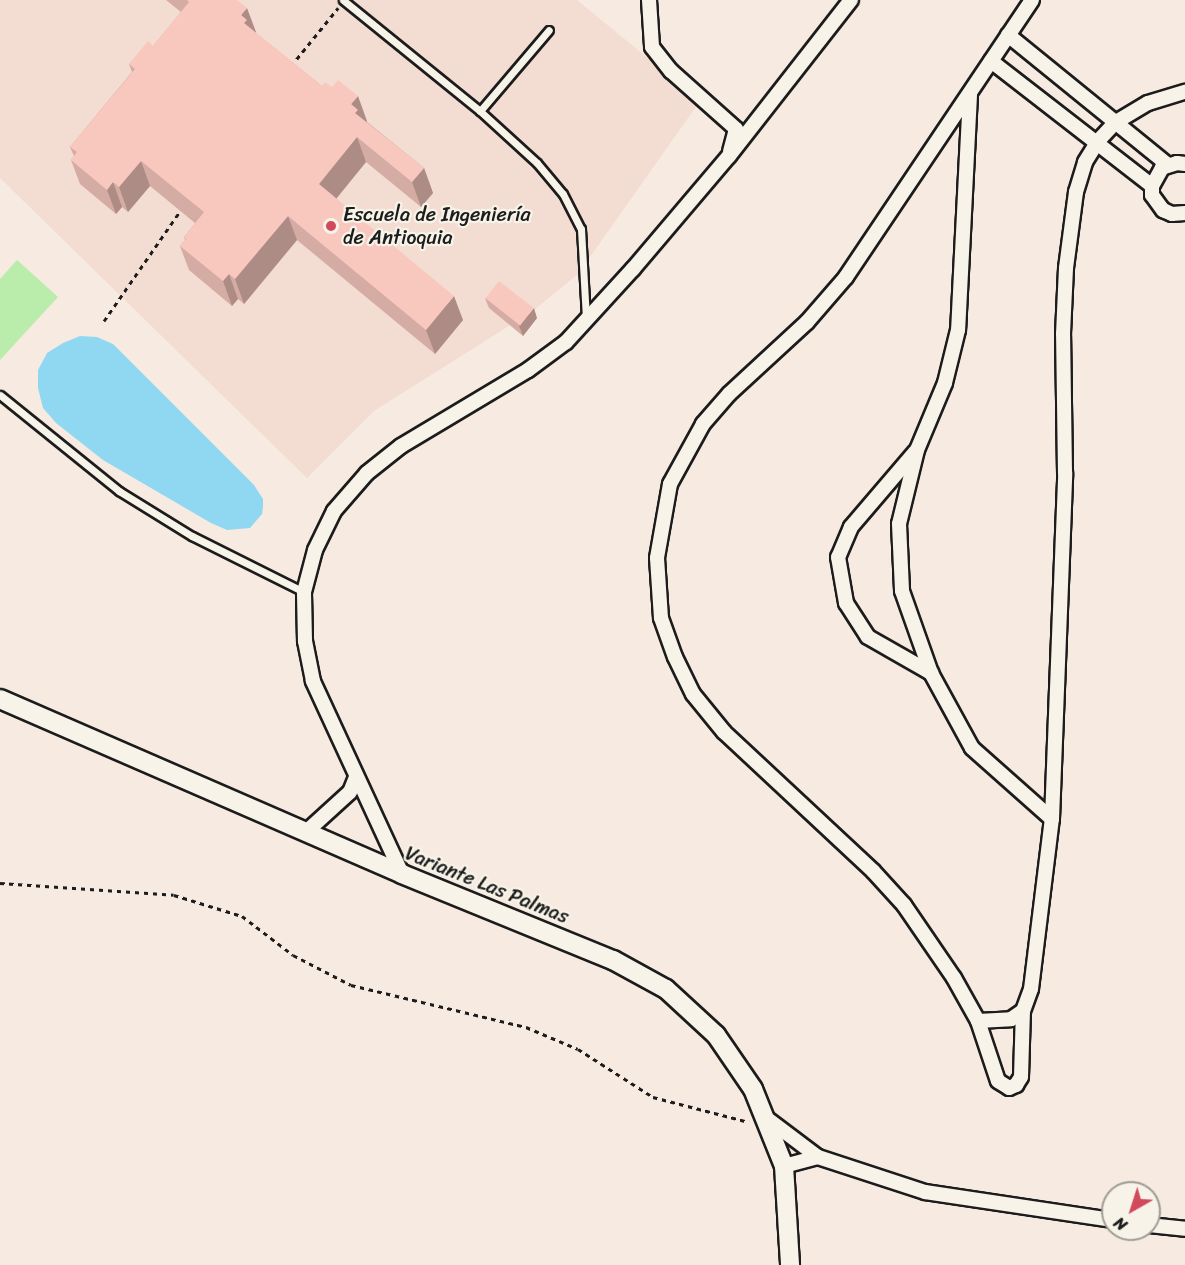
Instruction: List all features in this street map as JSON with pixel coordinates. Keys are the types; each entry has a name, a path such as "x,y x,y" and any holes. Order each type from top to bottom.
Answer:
{"main road":[{"name":"Variante Las Palmas","path":"0,699 402,874 613,960 666,989 716,1035 753,1089 784,1166 790,1265"}],"street":[{"path":"649,0 652,47 671,71 736,129 729,156"},
{"path":"402,874 313,681 305,641 304,592 315,550 334,511 367,473 401,446 528,370 566,342 729,156 851,0"},
{"path":"1032,0 846,277 807,322 729,394 703,424 670,484 657,558 661,618 675,657 693,694 724,732 873,871 904,905 928,937 978,1021 998,1081 1012,1088 1021,1077 1023,1011 1030,989 1052,819 1063,554 1063,334 1066,268 1076,192 1085,162 1098,141 1116,122 1148,103 1185,92"},
{"path":"1008,35 1168,165"},
{"path":"991,61 1098,141 1152,186"},
{"path":"970,95 958,330 945,383 917,450 899,524 902,591 931,673 972,748 1052,819"},
{"path":"1185,164 1168,165 1157,173 1152,186 1152,195 1163,210 1172,214 1185,213"},
{"path":"917,450 851,526 838,557 846,603 868,637 931,673"},
{"path":"306,832 350,792 356,777"},
{"path":"978,1021 1011,1019 1023,1011"},
{"path":"766,1122 818,1157 926,1192 1101,1218"},
{"path":"784,1166 818,1157"},
{"path":"1161,1226 1185,1229"}],"lane":[{"path":"344,0 480,111 537,163 562,194 581,229 586,321"},
{"path":"480,111 549,30"},
{"path":"0,395 120,491 192,536 304,592"}],"path":[{"path":"284,74 344,0"},
{"path":"104,321 123,297 181,210"},
{"path":"0,883 174,895 242,916 293,955 351,985 526,1027 578,1049 653,1097 766,1122"}],"shaded area":[{"name":"Escuela de Ingeniería de Antioquia","path":"0,0 577,0 700,101 578,274 534,310 374,411 307,478 0,178"}],"green space":[{"path":"17,260 58,297 0,360 0,279"}],"water":[{"path":"80,336 97,337 113,344 254,485 263,499 263,507 262,514 250,528 227,530 211,523 103,460 56,423 43,408 38,388 38,370 47,353"}],"building":[{"path":"187,0 237,0 247,8 241,15 247,20 244,23 322,86 325,82 332,87 338,80 358,96 351,104 358,110 355,113 424,168 412,182 357,137 319,184 454,296 426,330 288,216 235,279 229,274 223,281 180,246 186,239 184,237 204,212 141,161 119,187 113,182 107,190 71,160 77,152 70,147 135,69 129,64 148,41 153,46 189,2"},
{"path":"499,281 534,308 520,325 485,298"}],"place":[{"name":"Escuela de Ingeniería de Antioquia","path":"331,226"}]}
